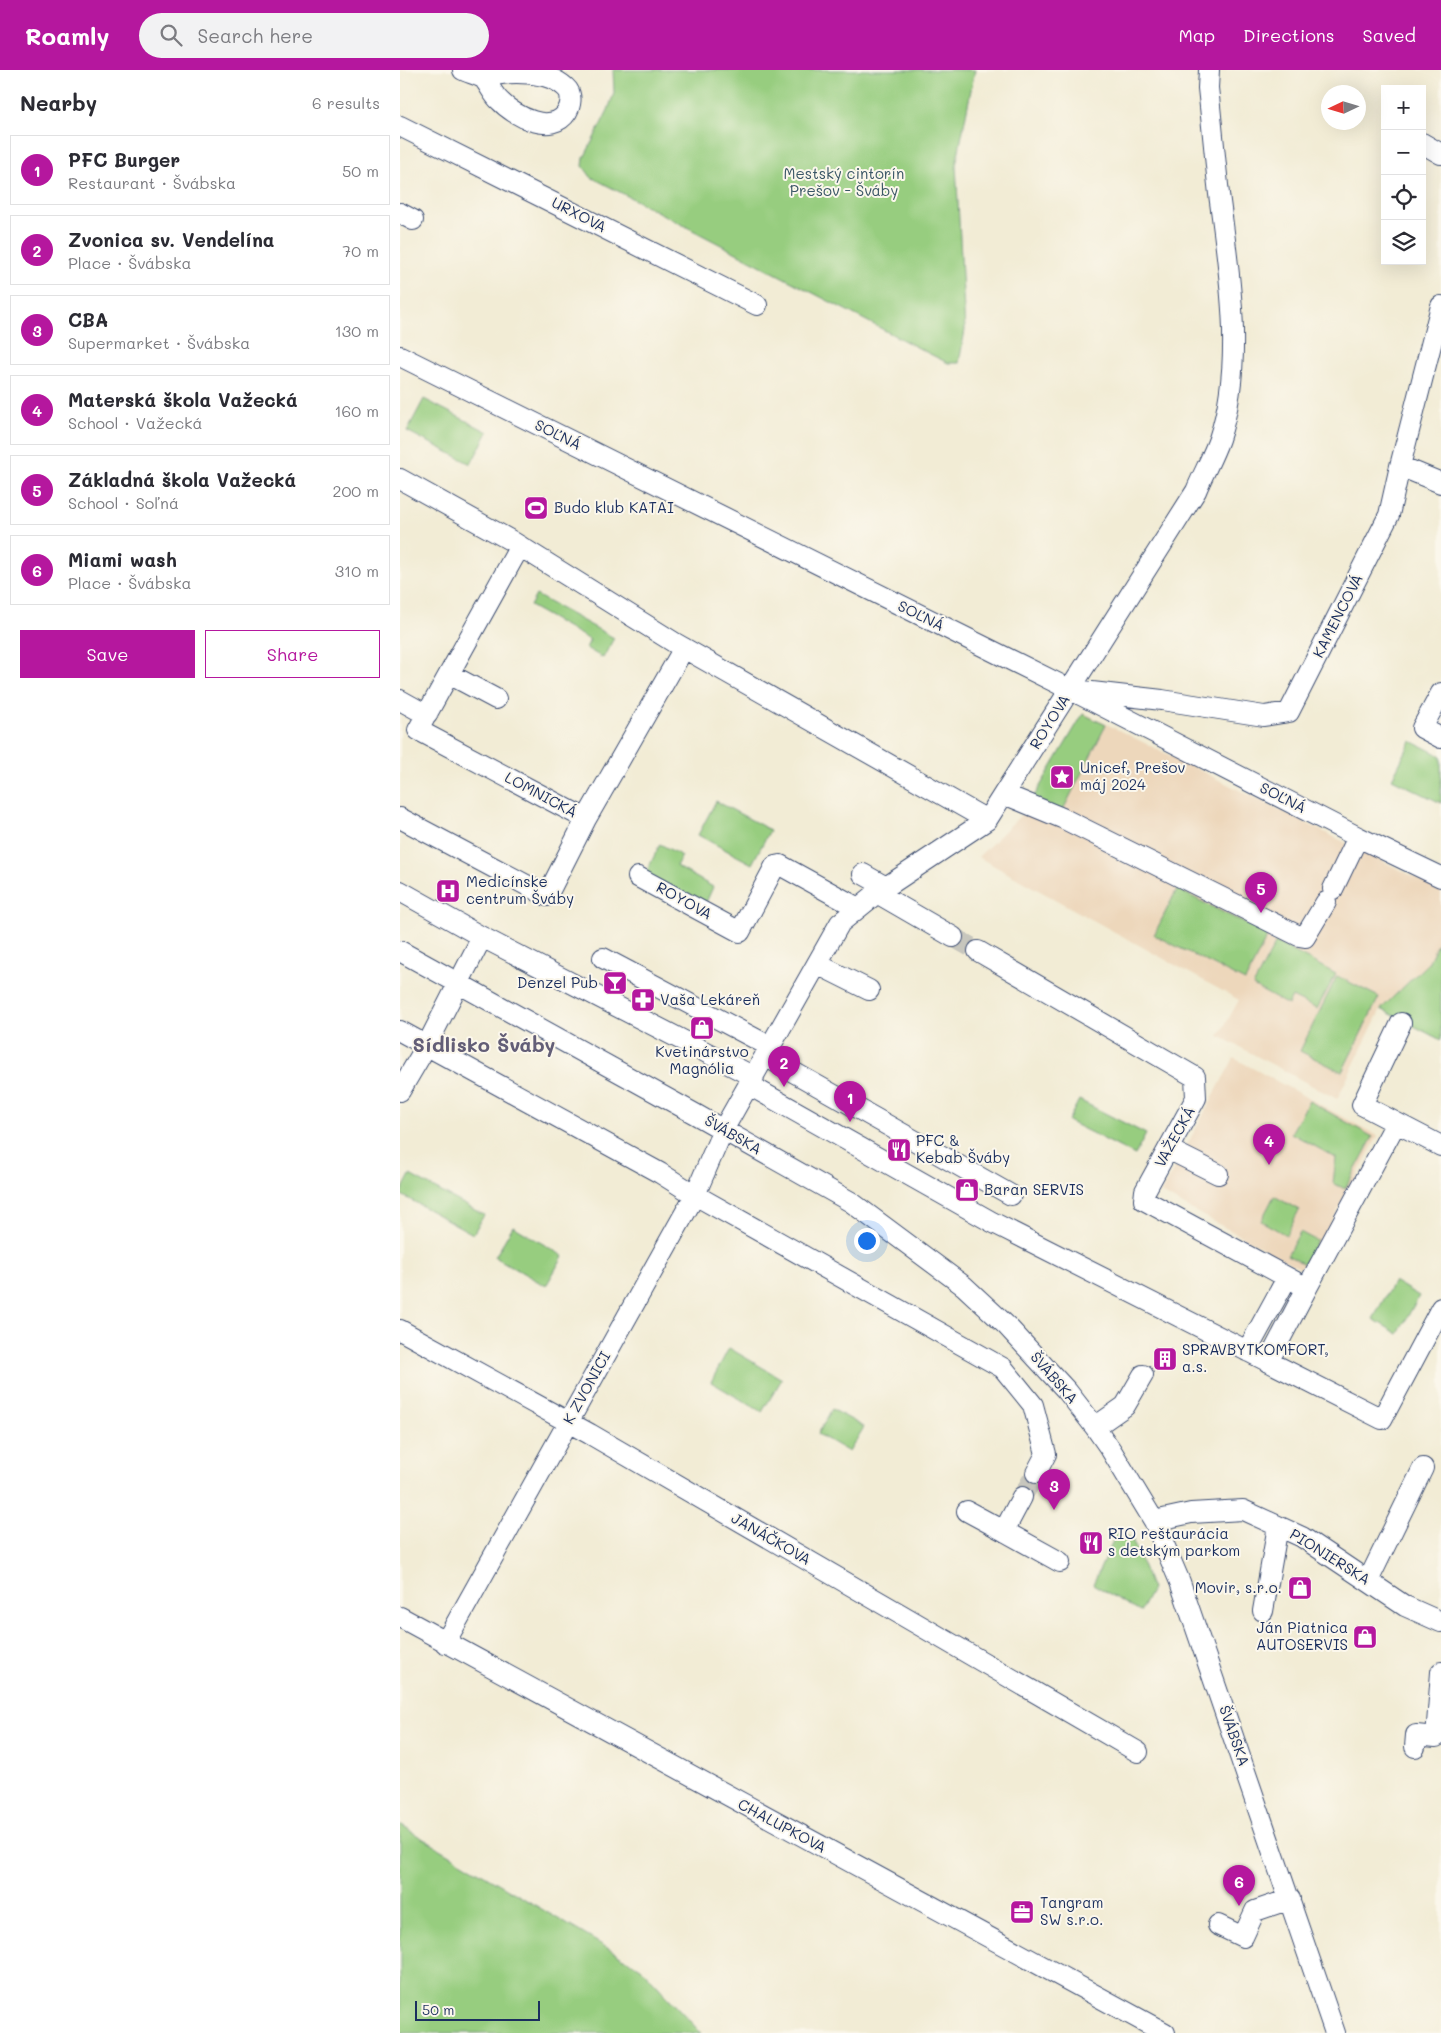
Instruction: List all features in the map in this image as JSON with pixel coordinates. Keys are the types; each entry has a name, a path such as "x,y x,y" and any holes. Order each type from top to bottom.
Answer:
{"street":[{"path":"463,70 483,78"},
{"name":"ROYOVA","path":"723,1130 840,922 882,890 986,820 1071,690 1196,491 1219,439 1229,390 1233,332 1230,275 1208,88 1209,70"},
{"name":"URXOVA","path":"400,126 758,305"},
{"path":"1426,145 1441,154"},
{"name":"KAMENCOVÁ","path":"1071,690 1162,700 1264,716 1289,712 1389,515 1441,306"},
{"name":"SOĽNÁ","path":"400,356 1071,690 1358,837 1441,877"},
{"path":"1400,466 1441,483"},
{"path":"400,479 520,546 684,648 986,820"},
{"name":"LOMNICKÁ","path":"520,546 418,730 586,818 684,648"},
{"path":"449,674 496,699"},
{"path":"1441,692 1422,728 1441,738"},
{"path":"400,700 427,715"},
{"path":"1146,729 1162,700"},
{"path":"1004,794 1062,818 1299,936 1306,937 1358,837"},
{"path":"400,818 547,896 586,818"},
{"name":"ROYOVA","path":"638,876 740,932 775,866 780,865 858,908"},
{"path":"863,874 882,890 954,937"},
{"path":"400,891 751,1081 992,1222 1382,1419 1441,1308"},
{"path":"400,1092 427,1045 482,936"},
{"name":"ŠVÁBSKA","path":"400,951 851,1202 938,1265 997,1315 1067,1391 1095,1426 1154,1521 1180,1582 1335,2033"},
{"name":"VAŽECKÁ","path":"978,951 1195,1077 1196,1098 1145,1190 1144,1200 1307,1288"},
{"path":"603,958 768,1051 1010,1195"},
{"path":"817,964 869,990"},
{"path":"1401,1023 1362,1105 1441,1146"},
{"path":"400,1030 660,1172 694,1196 1002,1368 1033,1405 1046,1454 1036,1473"},
{"path":"1268,1362 1396,1123"},
{"name":"K ZVONICI","path":"445,1643 694,1196 723,1130"},
{"path":"1168,1149 1218,1174"},
{"path":"1246,1351 1287,1278"},
{"name":"JANÁČKOVA","path":"400,1330 568,1422 1138,1752"},
{"path":"1095,1426 1125,1406 1143,1375"},
{"path":"1368,1581 1423,1468"},
{"path":"1004,1531 1022,1497"},
{"name":"PIONIERSKA","path":"1154,1521 1191,1513 1243,1510 1302,1536 1406,1606 1441,1622"},
{"path":"967,1511 1060,1562"},
{"path":"1263,1611 1278,1526"},
{"name":"CHALUPKOVA","path":"400,1617 1165,2033"},
{"path":"1414,1747 1416,1735 1436,1736 1441,1672"},
{"path":"1218,1924 1243,1937 1255,1911 1290,1900"}],"shaded area":[{"path":"1084,713 1441,890 1441,936 1428,963 1381,1009 1337,1099 1219,1036 1239,1000 978,857 1025,811"},
{"path":"1234,1058 1378,1136 1305,1271 1161,1193"}],"green space":[{"name":"Mestský cintorín Prešov - Šváby","path":"613,70 975,70 956,165 965,330 959,363 948,363 928,353 591,177 583,166 584,158 608,110 614,93"},
{"path":"424,399 488,432 471,464 407,431"},
{"path":"536,595 614,638 603,658 586,648 590,640 530,606"},
{"path":"1083,714 1106,725 1062,812 1033,798"},
{"path":"1411,741 1441,756 1441,803 1392,779"},
{"path":"716,801 770,830 752,864 698,835"},
{"path":"660,844 682,856 676,866 713,887 704,907 645,875"},
{"path":"1177,889 1268,935 1245,981 1154,935"},
{"path":"1441,936 1441,1040 1381,1009 1428,963"},
{"path":"1276,942 1336,974 1317,1009 1292,997 1288,1005 1253,986"},
{"path":"1337,976 1379,997 1342,1072 1300,1051"},
{"path":"1079,1100 1146,1134 1135,1155 1068,1121"},
{"path":"1309,1101 1373,1137 1345,1189 1333,1183 1336,1158 1291,1133"},
{"path":"410,1175 484,1215 473,1234 400,1194"},
{"path":"1274,1196 1299,1210 1286,1235 1261,1221"},
{"path":"513,1226 563,1256 546,1286 495,1257"},
{"path":"1300,1232 1317,1241 1304,1264 1287,1255"},
{"path":"1394,1281 1419,1296 1398,1334 1373,1319"},
{"path":"729,1348 782,1379 762,1412 711,1382"},
{"path":"832,1409 864,1427 849,1452 818,1434"},
{"path":"1117,1532 1132,1539 1152,1589 1140,1612 1093,1584"},
{"path":"400,1825 641,1968 701,2033 400,2033"}],"tunnel":[{"path":"953,937 978,951"},
{"path":"1022,1497 1036,1473"}],"place":[{"name":"Budo klub KATAI","path":"536,508"},
{"name":"Unicef, Prešov máj 2024","path":"1062,777"},
{"name":"Medicínske centrum Šváby","path":"448,891"},
{"name":"Základná škola Važecká","path":"1261,913"},
{"name":"Denzel Pub","path":"615,983"},
{"name":"Vaša Lekáreň","path":"643,1000"},
{"name":"Kvetinárstvo Magnólia","path":"702,1028"},
{"name":"Zvonica sv. Vendelína","path":"784,1087"},
{"name":"PFC Burger","path":"850,1122"},
{"name":"PFC & Kebab Šváby","path":"899,1150"},
{"name":"Materská škola Važecká","path":"1269,1165"},
{"name":"Baran SERVIS","path":"967,1190"},
{"name":"SPRAVBYTKOMFORT, a.s.","path":"1165,1359"},
{"name":"CBA","path":"1054,1510"},
{"name":"RIO reštaurácia s detským parkom","path":"1091,1543"},
{"name":"Movir, s.r.o.","path":"1300,1588"},
{"name":"Ján Piatnica AUTOSERVIS","path":"1365,1637"},
{"name":"Miami wash","path":"1239,1906"},
{"name":"Tangram SW s.r.o.","path":"1022,1912"}],"district":[{"name":"Sídlisko Šváby","path":"484,1045"}]}
